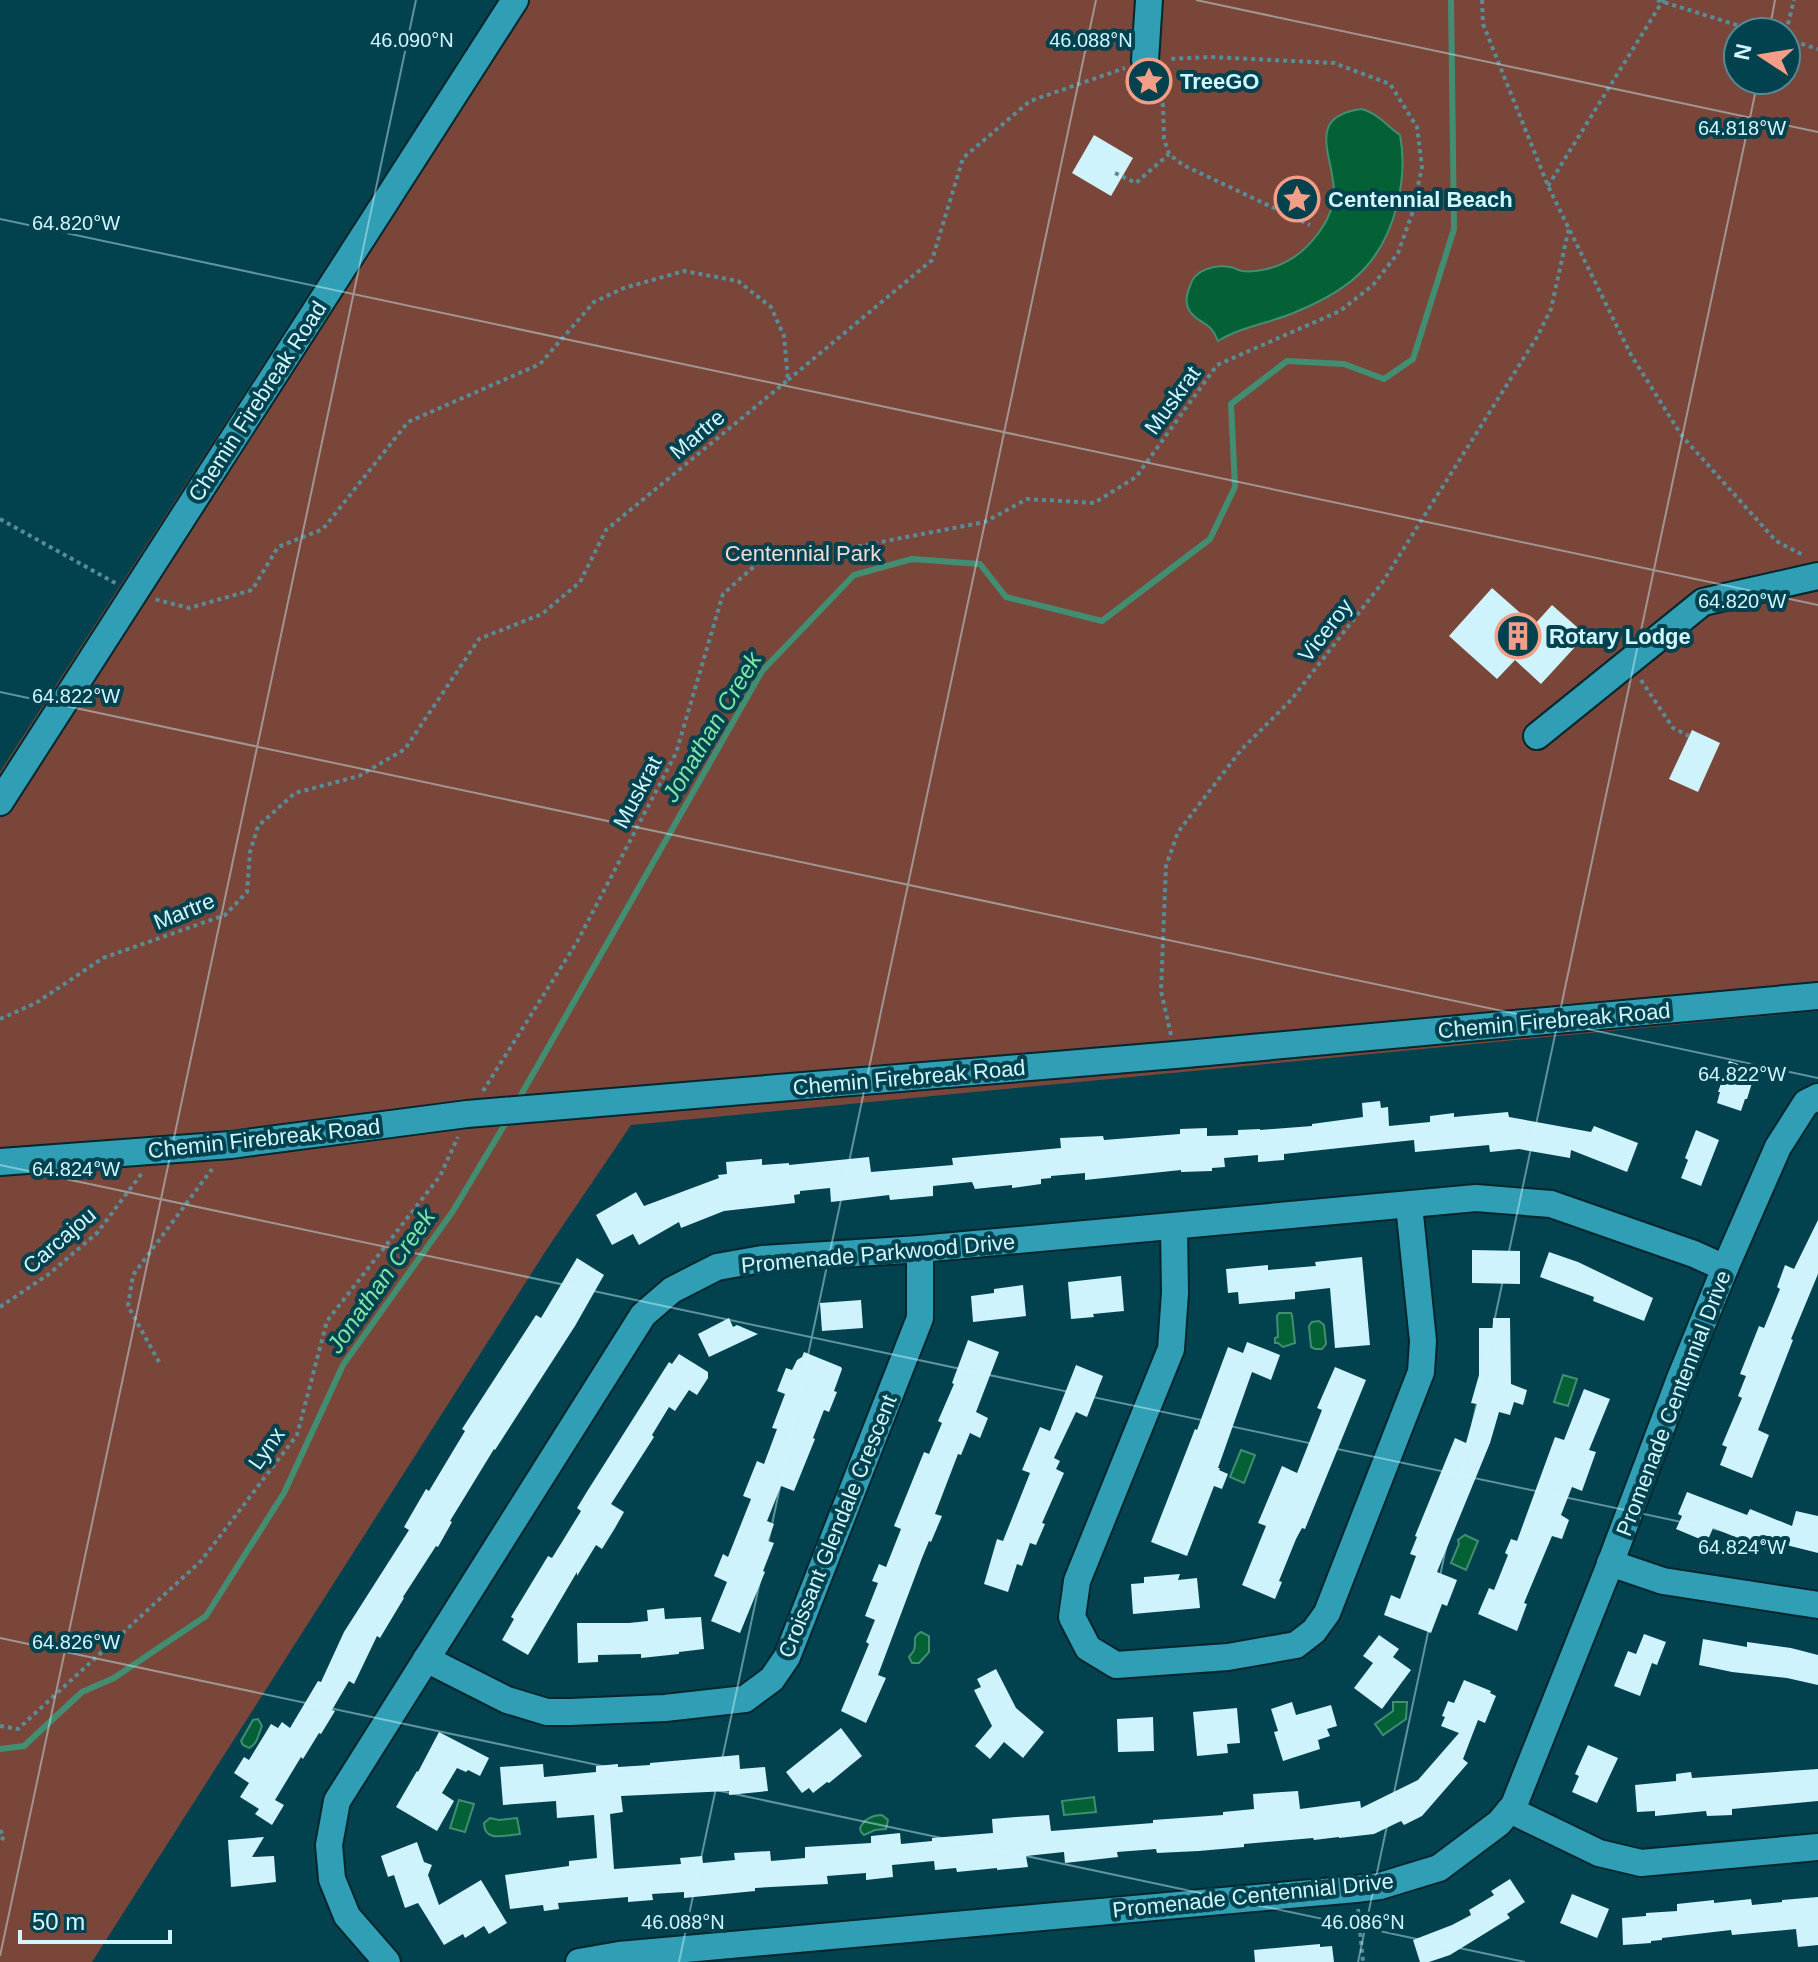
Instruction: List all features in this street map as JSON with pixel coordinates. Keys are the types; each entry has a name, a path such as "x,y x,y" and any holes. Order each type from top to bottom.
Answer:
{"street":[{"name":"Chemin Firebreak Road","path":"0,802 515,0"},
{"path":"1145,60 1149,0"},
{"path":"1537,736 1703,602 1811,566"},
{"name":"Chemin Firebreak Road","path":"0,1162 231,1145 467,1114 1175,1055 1818,996"},
{"name":"Promenade Centennial Drive","path":"579,1962 619,1955 1356,1889 1380,1886 1439,1868 1499,1823 1514,1805 1725,1268 1778,1147 1806,1103 1818,1097"},
{"name":"Promenade Parkwood Drive","path":"387,1962 347,1916 332,1879 329,1845 337,1801 643,1315 672,1290 717,1267 762,1259 920,1249 1476,1198 1551,1204 1694,1254 1725,1268"},
{"path":"1174,1227 1175,1293 1171,1349 1077,1581 1072,1617 1088,1648 1116,1665 1228,1657 1296,1645 1314,1631 1327,1613 1421,1372 1423,1341 1409,1205"},
{"name":"Croissant Glendale Crescent","path":"426,1659 507,1700 547,1712 665,1708 745,1699 772,1679 787,1657 920,1318 920,1249"},
{"path":"1610,1563 1663,1581 1818,1605"},
{"path":"1510,1810 1599,1853 1641,1863 1818,1847"}],"path":[{"path":"1482,0 1483,24 1548,186 1631,355 1682,436 1776,541 1811,566"},
{"path":"1548,186 1662,1 1722,22"},
{"name":"Muskrat","path":"467,1114 577,942 676,753 723,594 759,562 803,557 985,522 1027,499 1094,503 1136,477 1217,365 1340,311 1373,285 1398,253 1412,214 1422,167 1417,127 1390,84 1334,63 1211,57 1145,60 1030,101 963,158 932,260 788,380"},
{"path":"1145,60 1151,83 1163,105 1164,139 1169,154 1183,165 1310,225"},
{"path":"1115,173 1136,183 1169,154"},
{"name":"Viceroy","path":"1175,1055 1161,991 1166,866 1178,832 1241,750 1291,700 1382,583 1537,337 1551,309 1569,228"},
{"path":"0,519 134,593 189,608 252,590 278,547 323,529 408,422 540,364 594,302 624,288 684,271 738,281 771,307 784,336 788,380"},
{"name":"Martre","path":"0,1019 36,1003 103,958 225,915 247,892 250,852 258,826 295,793 359,776 405,749 479,639 542,614 580,582 606,530 788,380"},
{"path":"1629,661 1673,728 1689,736"},
{"name":"Lynx","path":"0,1726 18,1729 201,1561 297,1435 327,1321 440,1176 467,1114"},
{"path":"159,1362 128,1306 133,1275 231,1145"},
{"name":"Carcajou","path":"0,1307 49,1274 97,1233 159,1150"},
{"path":"0,1830 4,1836 0,1843"},
{"path":"1356,1889 1363,1962"}],"green space":[{"name":"Centennial Park","path":"498,0 1818,0 1818,1011 631,1125 547,1249 92,1962 0,1962 0,772"}],"shaded area":[{"path":"1362,109 1400,135 1402,152 1397,205 1376,254 1358,275 1325,298 1218,341 1212,330 1188,307 1187,295 1192,280 1212,267 1248,271 1275,267 1307,247 1324,225 1333,203 1333,177 1326,139 1328,129 1333,120 1344,113"},
{"path":"1279,1313 1292,1315 1295,1343 1283,1347 1275,1343"},
{"path":"1319,1321 1324,1325 1326,1344 1322,1349 1315,1349 1311,1347 1309,1326"},
{"path":"1563,1375 1577,1379 1568,1406 1554,1402"},
{"path":"1241,1450 1255,1455 1244,1483 1230,1477"},
{"path":"1465,1535 1478,1541 1466,1570 1451,1563 1458,1540"},
{"path":"921,1632 929,1636 929,1652 919,1663 912,1663 909,1657 914,1650 915,1638"},
{"path":"1393,1702 1407,1702 1406,1719 1383,1735 1375,1724 1393,1711"},
{"path":"258,1719 262,1726 256,1741 249,1748 241,1741 253,1720"},
{"path":"1094,1797 1096,1812 1064,1815 1062,1801"},
{"path":"459,1800 474,1804 465,1832 450,1828"},
{"path":"882,1815 888,1820 886,1829 864,1835 861,1832 860,1828 866,1820"},
{"path":"490,1818 517,1818 520,1834 491,1836 484,1823"}],"building":[{"path":"1094,135 1133,158 1111,196 1072,173"},
{"name":"Rotary Lodge","path":"1492,588 1534,625 1552,605 1586,635 1541,684 1515,660 1497,679 1449,636"},
{"path":"1692,730 1720,743 1698,792 1669,779"},
{"path":"1729,1061 1756,1070 1741,1111 1717,1103"},
{"path":"1380,1101 1381,1108 1388,1107 1389,1126 1430,1122 1430,1116 1454,1113 1454,1117 1508,1112 1509,1117 1591,1132 1594,1126 1638,1143 1627,1172 1571,1150 1570,1158 1519,1149 1490,1152 1489,1145 1415,1152 1414,1140 1284,1154 1284,1160 1258,1162 1258,1155 1224,1158 1225,1167 1212,1168 1212,1171 1181,1170 1085,1180 1085,1173 1051,1176 1041,1179 1041,1184 1012,1188 1012,1185 975,1189 972,1182 933,1186 933,1196 890,1200 889,1195 831,1202 830,1188 800,1191 800,1194 794,1195 795,1203 724,1211 681,1228 679,1222 639,1245 633,1234 612,1245 596,1215 636,1192 644,1206 719,1178 718,1175 727,1174 726,1162 762,1159 762,1165 789,1165 869,1157 871,1172 953,1165 952,1158 1061,1148 1060,1138 1103,1136 1104,1140 1180,1134 1180,1129 1207,1128 1207,1136 1238,1135 1238,1130 1312,1126 1363,1117 1362,1103"},
{"path":"1696,1130 1719,1140 1701,1186 1681,1178"},
{"path":"1818,1220 1818,1274 1758,1430 1769,1435 1752,1478 1720,1465 1727,1447 1722,1445 1742,1398 1738,1396 1746,1376 1740,1374 1759,1326 1764,1328 1780,1289 1777,1287 1785,1265 1794,1269"},
{"path":"1472,1250 1520,1251 1520,1284 1472,1283"},
{"path":"1549,1252 1578,1262 1653,1298 1644,1321 1593,1301 1594,1297 1540,1277"},
{"path":"1362,1257 1370,1345 1335,1348 1330,1288 1295,1292 1295,1299 1239,1304 1238,1292 1228,1293 1226,1269 1268,1265 1268,1270 1316,1266 1315,1262"},
{"path":"577,1258 604,1275 575,1326 450,1521 438,1547 403,1597 380,1638 377,1636 354,1684 349,1681 321,1734 303,1759 301,1757 275,1800 284,1805 272,1825 255,1814 259,1809 240,1797 249,1783 234,1773 244,1757 249,1760 271,1724 278,1728 282,1722 290,1728 318,1681 321,1682 344,1632 409,1530 404,1527 465,1431 462,1429 536,1315 541,1318"},
{"path":"1121,1276 1124,1311 1071,1319 1068,1282"},
{"path":"1023,1285 1026,1316 973,1322 971,1296"},
{"path":"861,1300 863,1328 822,1331 820,1303"},
{"path":"729,1318 733,1327 737,1325 758,1334 709,1357 698,1334"},
{"path":"1493,1318 1510,1318 1511,1384 1527,1390 1523,1405 1514,1402 1510,1415 1499,1412 1490,1443 1437,1572 1457,1580 1447,1606 1442,1604 1431,1633 1384,1615 1391,1595 1400,1599 1416,1556 1410,1554 1415,1536 1455,1438 1466,1443 1477,1404 1471,1403 1479,1375 1479,1328 1493,1328"},
{"path":"968,1340 999,1352 976,1412 988,1418 980,1438 970,1433 961,1455 958,1454 935,1514 942,1516 922,1558 878,1675 886,1678 866,1723 841,1711 869,1644 866,1642 875,1620 865,1616 878,1583 872,1581 879,1564 886,1567 901,1529 894,1526 924,1452 929,1454 942,1423 938,1421"},
{"path":"1247,1342 1280,1355 1271,1380 1252,1372 1218,1468 1228,1474 1222,1489 1214,1486 1187,1556 1151,1542 1228,1347 1243,1353"},
{"path":"804,1352 841,1367 834,1391 837,1392 829,1412 824,1410 794,1491 781,1486 767,1521 774,1524 768,1541 774,1543 740,1633 711,1621 727,1582 714,1576 723,1554 728,1557 751,1499 743,1496 757,1461 764,1464 777,1429 772,1428 785,1394 777,1391 786,1368 792,1370"},
{"path":"679,1354 708,1372 708,1378 697,1395 689,1390 675,1411 669,1407 652,1435 654,1437 611,1504 624,1512 615,1528 602,1549 596,1545 577,1576 577,1572 528,1655 502,1640 514,1619 511,1617 548,1556 552,1558 562,1542 581,1511 577,1508 669,1362 672,1364"},
{"path":"1076,1365 1103,1376 1087,1417 1076,1412 1054,1458 1060,1461 1056,1469 1064,1473 1042,1523 1045,1524 1036,1545 1030,1543 1022,1566 1017,1564 1008,1592 984,1584 997,1539 1003,1541 1030,1473 1022,1470 1040,1427 1050,1431"},
{"path":"1335,1367 1366,1380 1305,1529 1302,1528 1296,1539 1275,1599 1242,1585 1266,1526 1258,1523 1282,1466 1297,1473 1322,1410 1317,1408"},
{"path":"1584,1389 1610,1399 1589,1450 1596,1452 1582,1491 1572,1487 1561,1515 1569,1520 1562,1539 1552,1536 1524,1603 1527,1604 1517,1631 1478,1614 1489,1588 1494,1590 1511,1539 1517,1541 1555,1437 1564,1440"},
{"path":"1687,1492 1747,1515 1750,1509 1792,1526 1796,1511 1818,1516 1818,1553 1779,1543 1775,1553 1713,1528 1707,1542 1676,1529"},
{"path":"1180,1574 1178,1580 1197,1578 1200,1608 1133,1614 1131,1584 1144,1583 1144,1577"},
{"path":"664,1608 665,1619 701,1617 704,1649 641,1658 641,1654 598,1655 598,1662 578,1663 577,1623 648,1621 647,1610"},
{"path":"1644,1634 1666,1642 1657,1665 1652,1663 1640,1696 1614,1686 1628,1651 1636,1654"},
{"path":"1379,1635 1399,1649 1393,1657 1411,1670 1382,1709 1354,1688 1373,1663 1363,1656"},
{"path":"1703,1639 1747,1647 1747,1642 1791,1648 1818,1655 1818,1685 1699,1665"},
{"path":"996,1669 1016,1708 1044,1732 1023,1758 1004,1742 990,1759 975,1746 992,1726 974,1690 981,1687 977,1679"},
{"path":"1464,1680 1496,1696 1485,1723 1478,1720 1463,1759 1468,1763 1422,1816 1404,1825 1401,1821 1374,1834 1244,1844 1244,1847 1199,1851 1157,1853 1156,1849 1117,1852 1118,1857 1065,1863 1064,1852 1026,1856 1028,1867 997,1870 935,1870 934,1861 892,1865 893,1877 866,1880 866,1873 827,1876 828,1884 755,1888 755,1891 684,1898 684,1892 652,1894 653,1900 628,1902 628,1897 558,1903 559,1909 544,1911 543,1905 510,1909 505,1875 569,1866 569,1861 597,1858 594,1815 557,1818 556,1801 503,1805 500,1767 543,1764 544,1777 596,1772 596,1766 650,1765 739,1755 740,1769 765,1767 768,1791 729,1795 729,1791 621,1796 623,1812 610,1814 614,1869 681,1864 680,1858 702,1856 703,1863 735,1860 734,1853 770,1851 771,1861 805,1858 805,1847 871,1843 871,1836 900,1833 901,1844 993,1833 992,1819 1049,1815 1051,1831 1223,1815 1223,1812 1254,1809 1253,1794 1298,1791 1300,1809 1360,1801 1361,1808 1418,1780 1459,1733 1441,1726 1448,1701 1454,1703"},
{"path":"1292,1702 1296,1715 1331,1705 1337,1726 1327,1729 1330,1736 1318,1740 1320,1749 1283,1761 1271,1709"},
{"path":"1237,1708 1240,1743 1227,1744 1228,1753 1197,1756 1193,1712"},
{"path":"1153,1717 1154,1751 1118,1752 1117,1719"},
{"path":"841,1728 862,1756 813,1793 809,1788 802,1793 786,1772"},
{"path":"439,1732 489,1758 480,1776 457,1768 442,1793 454,1801 437,1831 396,1807"},
{"path":"1588,1745 1618,1758 1597,1803 1572,1792 1579,1776 1575,1774"},
{"path":"1818,1769 1818,1801 1732,1809 1732,1815 1707,1816 1706,1811 1655,1816 1655,1811 1637,1812 1635,1785 1676,1781 1676,1774 1691,1772 1692,1778"},
{"path":"264,1837 252,1857 274,1856 276,1882 231,1887 228,1840"},
{"path":"417,1842 424,1862 432,1865 428,1875 439,1905 481,1880 507,1923 489,1934 484,1926 465,1938 463,1934 444,1945 418,1903 405,1908 394,1875 388,1877 381,1856"},
{"path":"1510,1879 1525,1902 1507,1914 1510,1918 1450,1955 1420,1962 1413,1940 1471,1915 1469,1910 1494,1895 1491,1891"},
{"path":"1572,1894 1609,1909 1597,1938 1560,1923"},
{"path":"1818,1897 1818,1945 1798,1947 1796,1929 1732,1935 1731,1930 1623,1945 1622,1918 1677,1911 1677,1904 1751,1899 1752,1905"},
{"path":"1320,1944 1320,1947 1332,1946 1334,1962 1255,1962 1254,1950"}],"waterway":[{"name":"Jonathan Creek","path":"517,1102 762,671 854,575 912,559 980,564 1006,597 1102,621 1210,539 1235,487 1231,404 1287,361 1344,364 1384,379 1413,359 1454,229 1451,0"},
{"name":"Jonathan Creek","path":"0,1749 24,1746 82,1692 114,1678 206,1616 284,1493 343,1365 453,1211 508,1119"}],"place":[{"name":"TreeGO","path":"1149,81"},
{"name":"Centennial Beach","path":"1297,199"},
{"name":"Rotary Lodge","path":"1518,636"}]}
